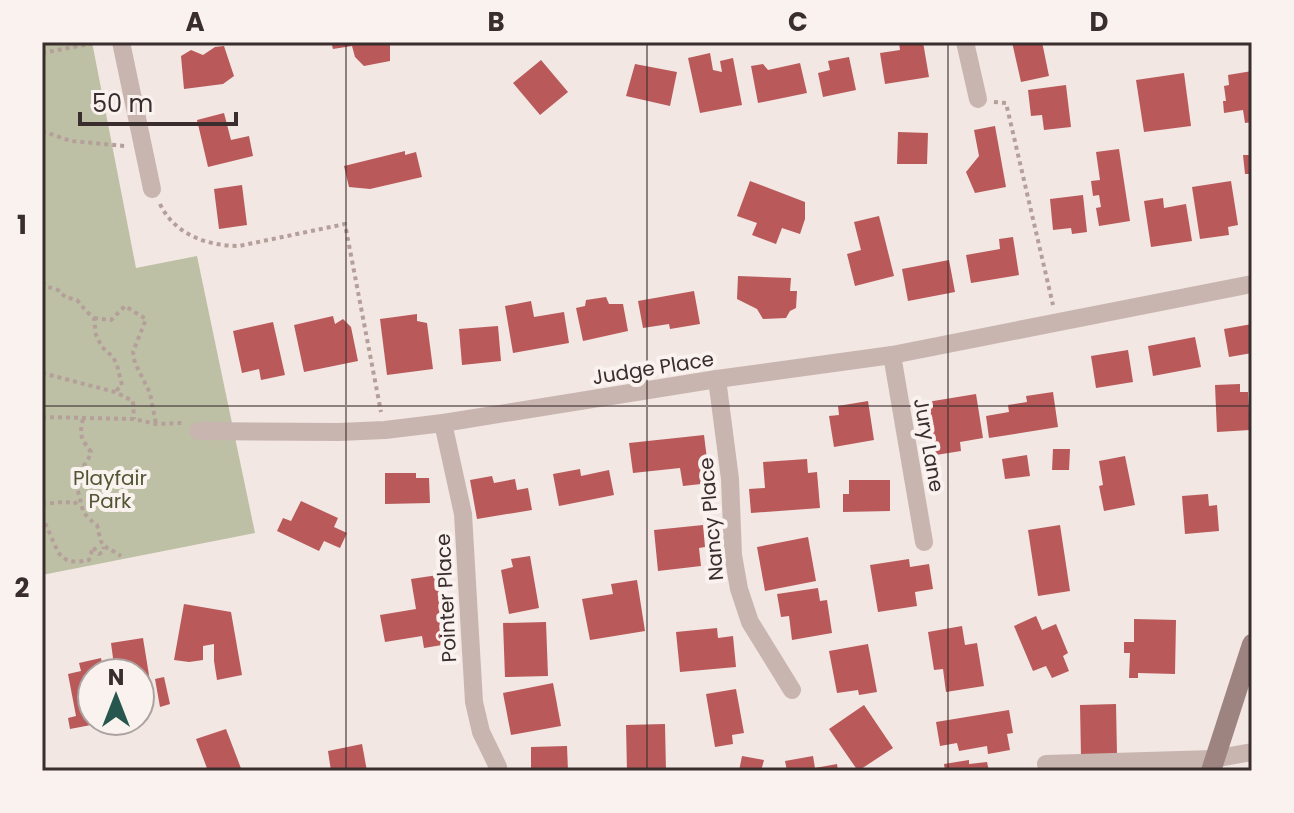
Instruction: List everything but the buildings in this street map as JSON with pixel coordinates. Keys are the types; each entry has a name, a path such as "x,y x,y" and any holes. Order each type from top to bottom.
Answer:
{"street":[{"path":"121,42 152,189"},
{"path":"965,42 978,99"},
{"name":"Judge Place","path":"198,431 339,432 443,423 717,379 892,355 1252,284"},
{"name":"Jury Lane","path":"892,355 924,542"},
{"name":"Nancy Place","path":"717,379 729,467 733,555 739,589 750,622 792,690"},
{"name":"Pointer Place","path":"443,423 463,514 474,702 481,732 498,767"},
{"path":"1212,765 1252,644"},
{"path":"1046,764 1212,765 1252,752"}],"path":[{"path":"42,53 99,42"},
{"path":"978,99 1006,103 1057,323"},
{"path":"42,131 71,141 97,145 120,147 143,144"},
{"path":"152,189 166,218 191,237 221,246 239,246 345,224 385,430"},
{"path":"42,282 67,298 77,300 94,318 96,335 102,347 113,357 120,373 122,385 115,392"},
{"path":"94,318 111,320 125,306 146,319 133,352 150,393 156,424"},
{"path":"42,373 115,392 133,401 134,419"},
{"path":"42,417 134,419 156,424 181,422 198,431"},
{"path":"83,419 81,440 91,452 74,483 86,516 97,525 99,541 121,556"},
{"path":"42,503 68,501 73,504 80,501"},
{"path":"42,516 57,550 68,561 89,560 93,547 99,554 104,547"}],"green space":[{"name":"Playfair Park","path":"42,42 92,42 136,268 197,256 255,533 42,575"}]}
